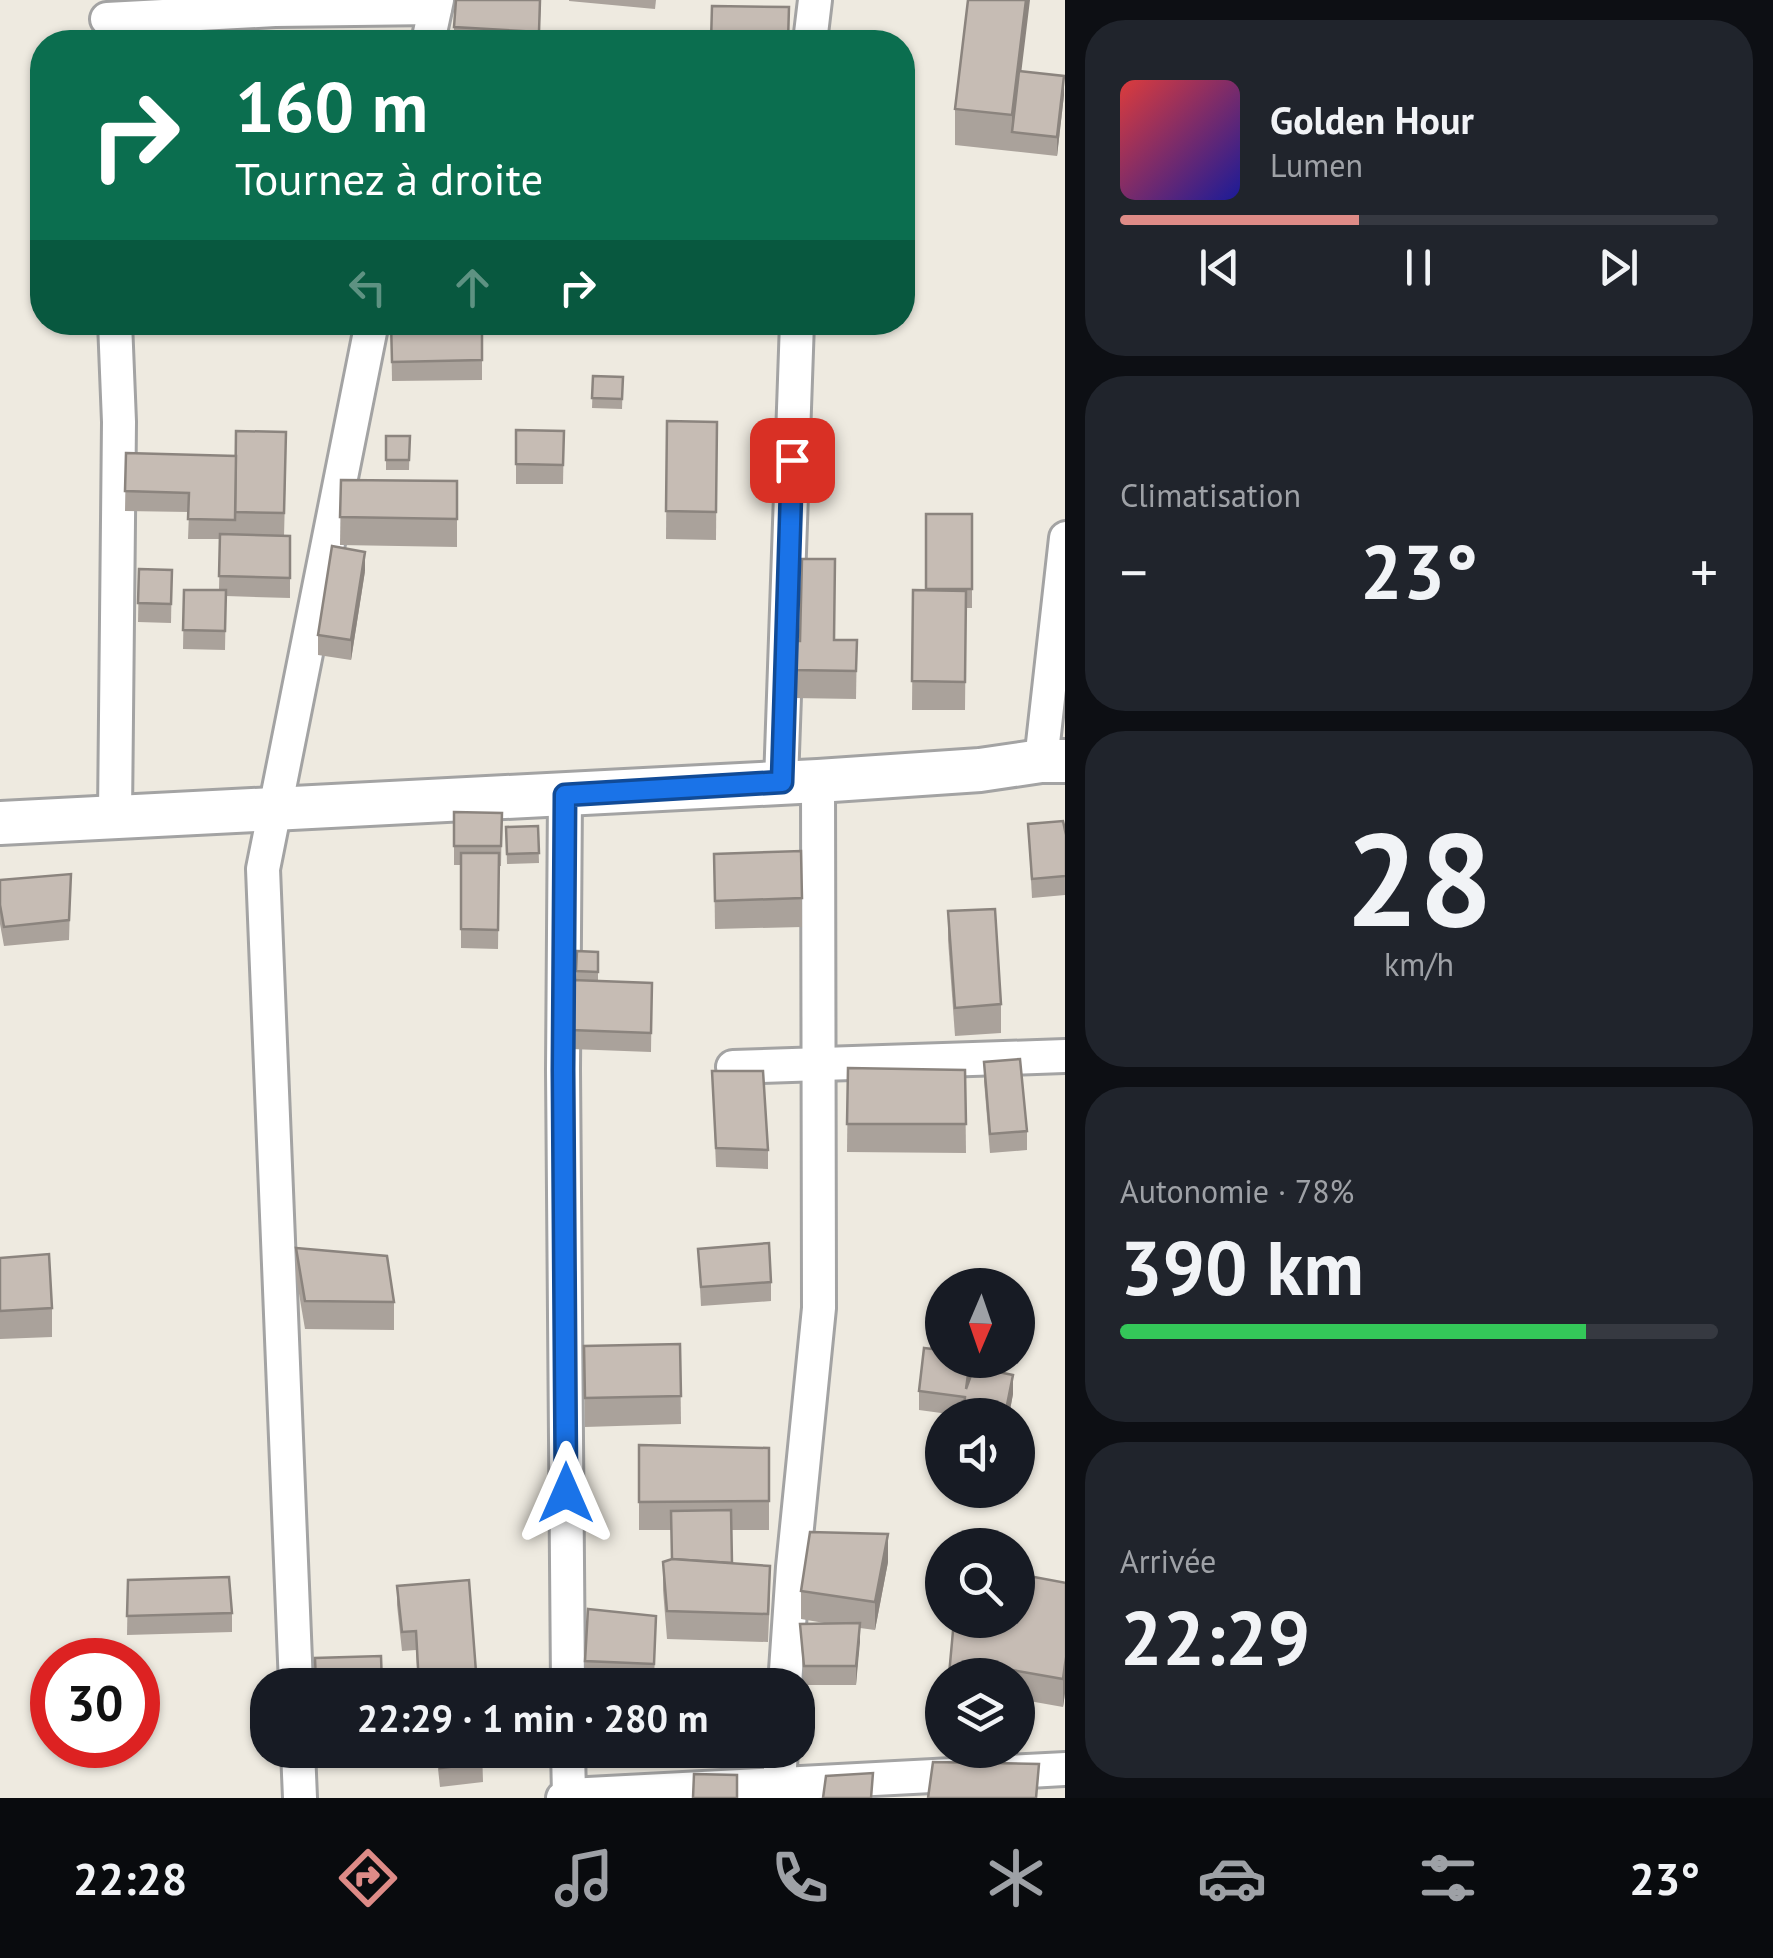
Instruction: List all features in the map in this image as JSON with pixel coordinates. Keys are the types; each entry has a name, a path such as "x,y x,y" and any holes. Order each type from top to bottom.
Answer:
{"street":[{"path":"811,30 814,0"},
{"path":"106,20 436,4 431,30"},
{"path":"116,335 119,422 116,815"},
{"path":"295,1668 263,869 369,335"},
{"path":"786,1668 819,1308 820,1065 800,782 797,335"},
{"path":"0,822 800,782 1053,761 1065,555"},
{"path":"565,795 568,1668"},
{"path":"733,1067 1065,1056"},
{"path":"299,1768 300,1798"},
{"path":"567,1768 566,1796 1065,1769"},
{"path":"779,1784 780,1768"}],"building":[{"path":"456,0 540,0 539,30 454,27"},
{"path":"968,0 1026,0 1012,115 955,109"},
{"path":"712,6 789,7 788,30 711,30"},
{"path":"1019,71 1064,76 1057,137 1012,132"},
{"path":"391,335 482,335 482,360 392,362"},
{"path":"593,376 623,377 622,399 592,398"},
{"path":"667,421 717,422 716,512 666,511"},
{"path":"516,430 564,431 563,465 516,464"},
{"path":"236,431 286,432 284,513 235,512"},
{"path":"386,436 410,436 409,460 386,460"},
{"path":"126,453 236,456 235,520 188,519 189,493 125,491"},
{"path":"341,480 457,481 457,519 340,517"},
{"path":"926,514 972,514 972,589 926,589"},
{"path":"220,534 290,536 290,578 219,576"},
{"path":"332,546 365,552 351,640 318,635"},
{"path":"802,559 835,559 834,640 857,640 856,671 793,670 793,641 800,641"},
{"path":"139,569 172,570 171,604 138,603"},
{"path":"184,590 226,590 225,631 183,630"},
{"path":"913,590 966,591 965,682 912,681"},
{"path":"454,812 502,813 501,846 454,846"},
{"path":"1063,821 1065,876 1032,879 1028,824"},
{"path":"538,826 539,853 507,854 506,827"},
{"path":"801,851 802,898 715,901 714,854"},
{"path":"461,853 499,853 498,930 461,929"},
{"path":"71,874 69,920 4,927 0,880"},
{"path":"995,909 1001,1004 955,1008 948,911"},
{"path":"577,951 598,952 598,972 576,971"},
{"path":"573,980 652,983 651,1033 571,1030"},
{"path":"1020,1059 1027,1131 990,1134 984,1062"},
{"path":"848,1068 965,1070 966,1124 847,1124"},
{"path":"712,1071 763,1071 768,1150 716,1148"},
{"path":"769,1243 771,1282 701,1287 698,1249"},
{"path":"296,1248 387,1256 394,1302 305,1301"},
{"path":"49,1254 52,1308 0,1311 0,1258"},
{"path":"680,1344 681,1396 585,1398 584,1346"},
{"path":"924,1348 925,1378 968,1378 966,1389 970,1378 1012,1378 1008,1398 965,1398 919,1391"},
{"path":"639,1445 769,1448 769,1501 639,1502"},
{"path":"731,1510 732,1563 672,1559 671,1511"},
{"path":"810,1532 888,1534 875,1602 801,1591"},
{"path":"672,1559 770,1566 768,1614 667,1611 663,1562"},
{"path":"229,1577 232,1613 127,1616 128,1580"},
{"path":"1035,1577 1065,1583 1063,1679 1035,1674 1035,1658 951,1658 952,1638 1035,1638"},
{"path":"469,1580 476,1668 418,1668 416,1631 402,1632 397,1586"},
{"path":"588,1609 656,1616 654,1664 585,1661"},
{"path":"860,1623 856,1666 804,1666 800,1624"},
{"path":"381,1656 381,1668 315,1668 315,1658"},
{"path":"1039,1764 1036,1798 928,1798 932,1768 1035,1768"},
{"path":"873,1773 871,1798 823,1798 826,1776"},
{"path":"694,1774 737,1775 737,1798 693,1798"}],"route":[{"path":"566,1493 565,795 782,782 792,460"}]}
